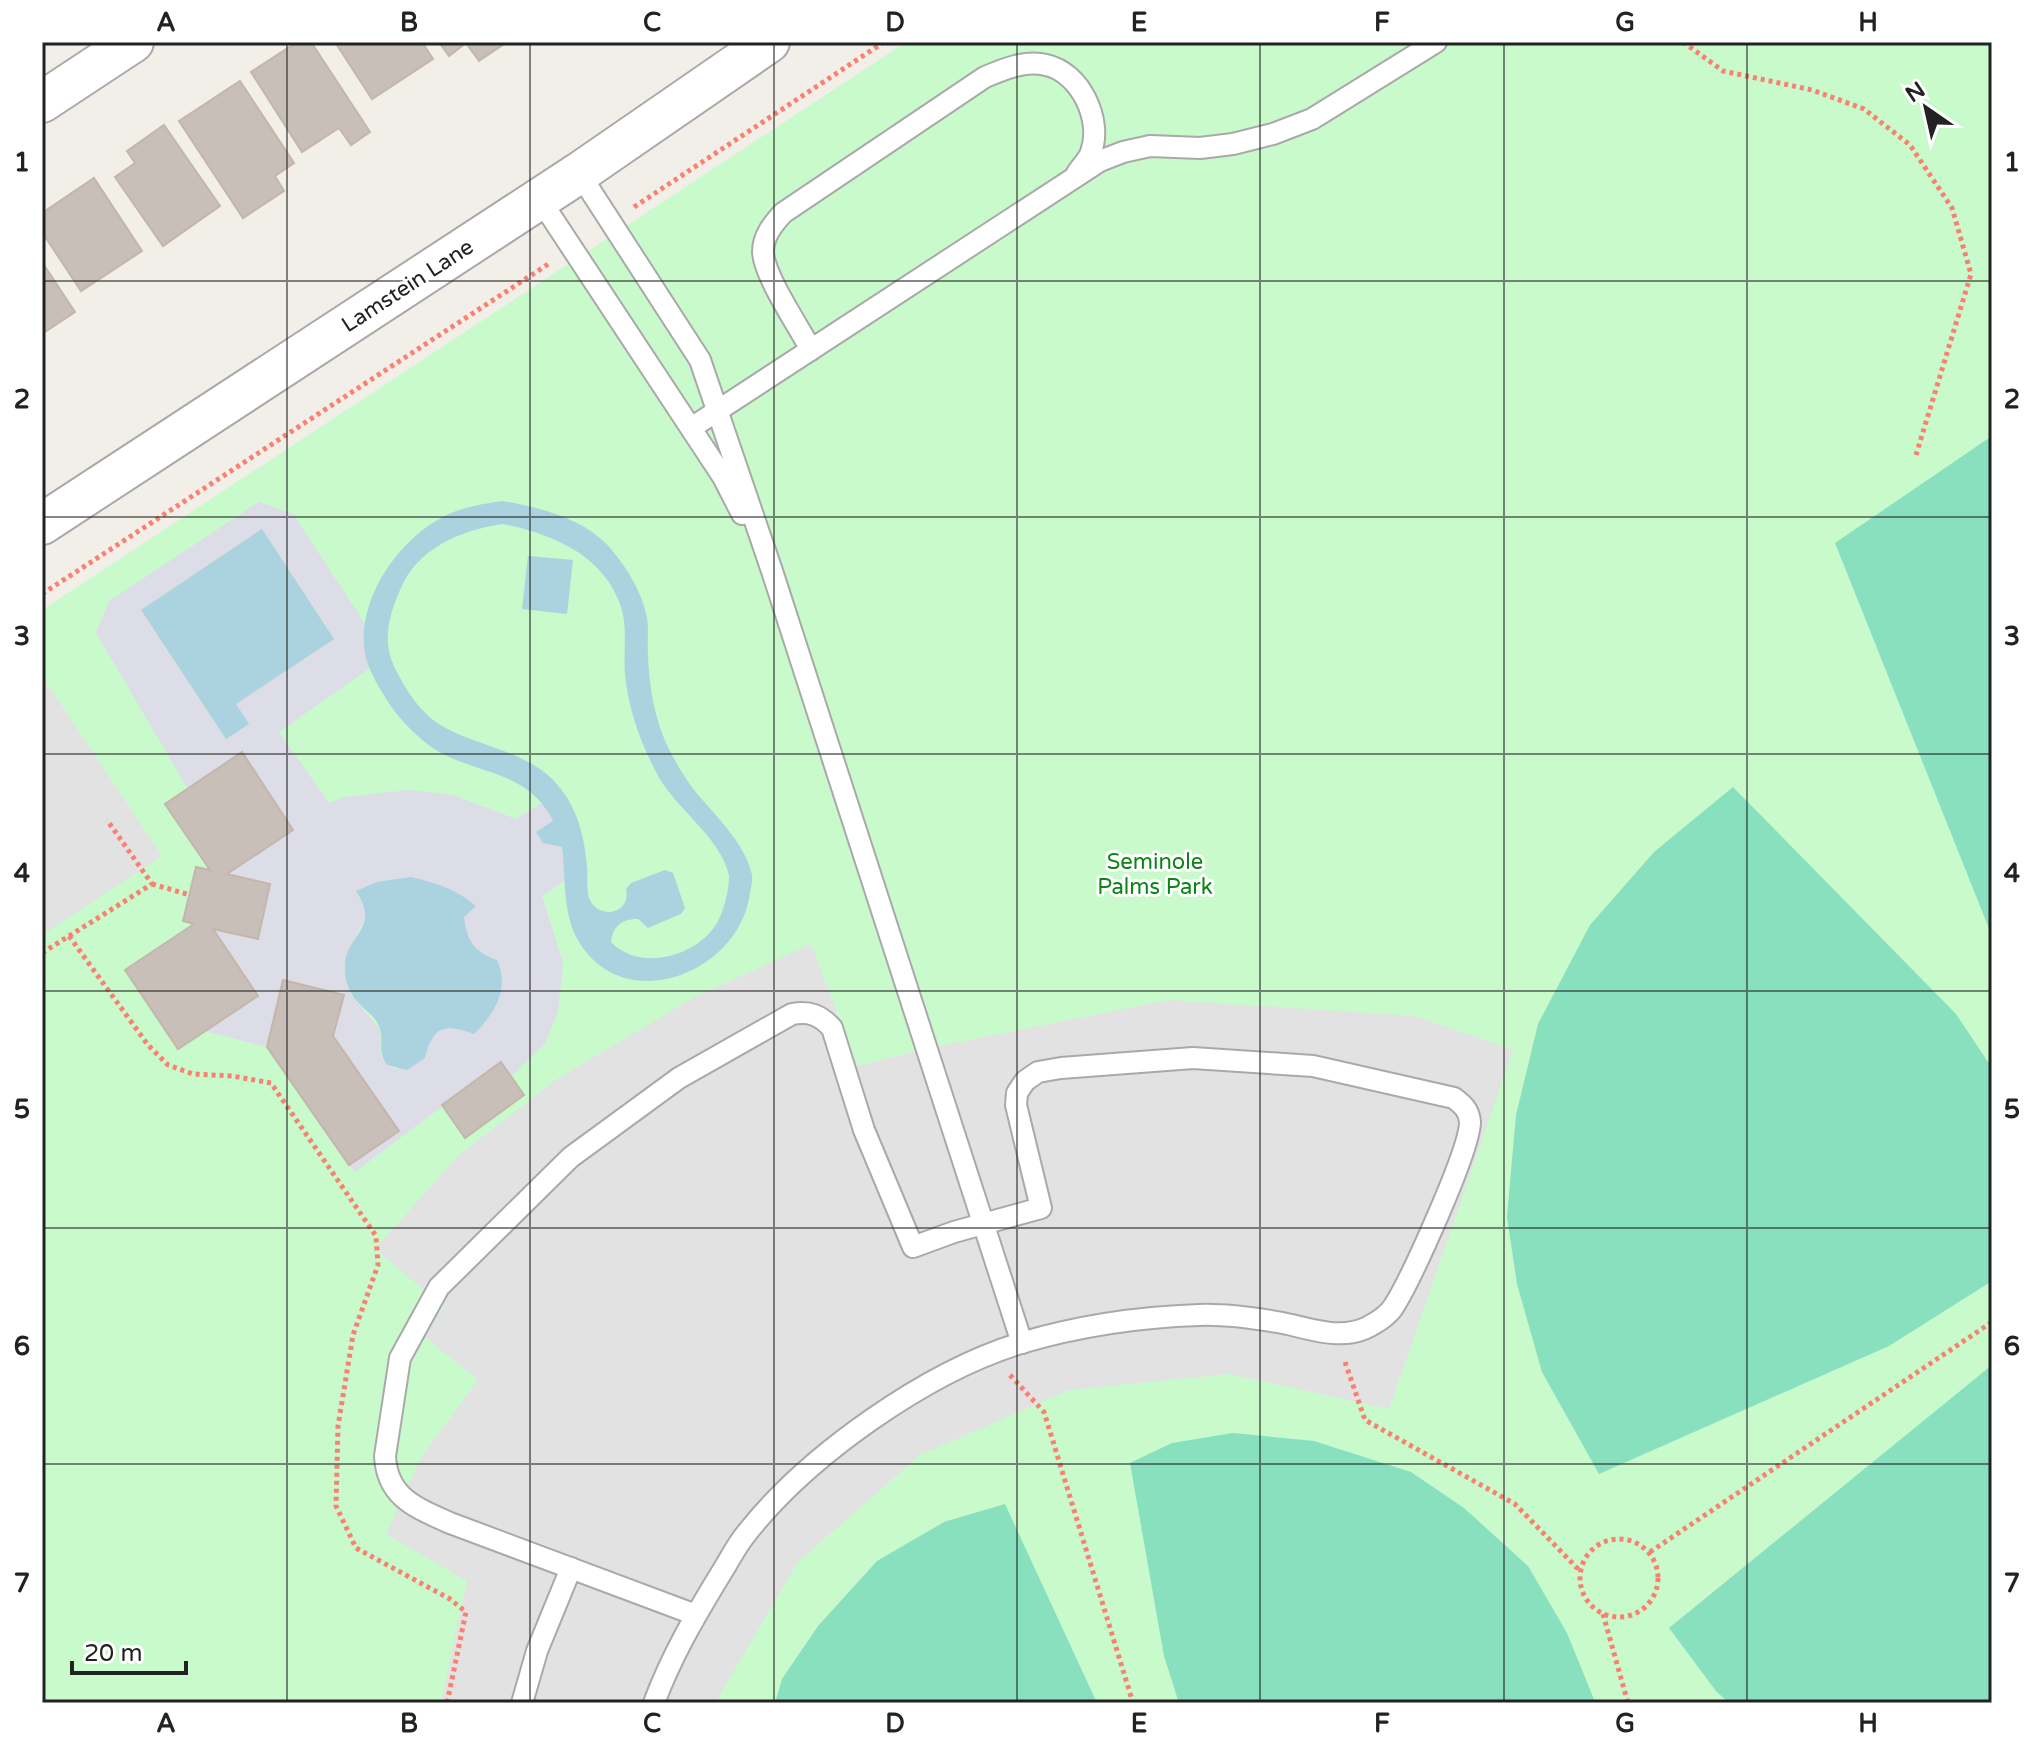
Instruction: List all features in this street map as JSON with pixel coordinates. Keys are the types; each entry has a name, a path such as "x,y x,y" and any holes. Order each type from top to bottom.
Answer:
{"street":[{"path":"42,102 133,42"},
{"name":"Lamstein Lane","path":"42,524 579,173 769,42"}],"lane":[{"path":"691,428 1100,161 1150,146 1200,148 1273,134 1312,119 1436,42"},
{"path":"811,350 766,268 763,250 769,229 783,213 985,77 1026,64 1048,65 1072,79 1088,104 1094,124 1091,152 1072,179"},
{"path":"579,173 700,360 772,571 1022,1343"},
{"path":"539,198 723,477 772,571"},
{"path":"654,1703 667,1669 696,1615 745,1535 795,1482 858,1428 935,1382 990,1354 1022,1343 1125,1320 1202,1315 1276,1322 1336,1334 1352,1333 1381,1320 1393,1309 1467,1141 1470,1122 1466,1108 1454,1098 1313,1066 1193,1058 1038,1072 1025,1081 1017,1093 1016,1105 1041,1208 983,1223 913,1247 864,1130 832,1028 821,1017 805,1012 792,1014 679,1078 571,1157 439,1287 400,1358 385,1456 386,1470 392,1482 411,1506 696,1615"},
{"path":"522,1703 537,1651 571,1568"}],"path":[{"path":"612,222 884,42"},
{"path":"1683,42 1723,71 1812,90 1864,109 1910,145 1952,208 1971,274 1916,455"},
{"path":"42,594 573,248"},
{"path":"107,820 152,884 190,895"},
{"path":"42,953 152,884"},
{"path":"69,936 148,1045 168,1065 193,1074 232,1076 271,1083 376,1236 378,1265 353,1335 338,1426 336,1506 356,1548 450,1599 466,1612 447,1703"},
{"path":"1650,1552 1992,1322"},
{"path":"1336,1334 1365,1420 1515,1504 1580,1571"},
{"path":"990,1354 1044,1412 1133,1703"},
{"path":"1616,1538 1629,1539 1650,1552 1657,1564 1659,1577 1651,1601 1642,1610 1629,1616 1616,1617 1603,1614 1584,1597 1580,1571 1592,1549 1616,1538"},
{"path":"1603,1614 1628,1703"}],"green space":[{"name":"Seminole Palms Park","path":"906,42 1992,42 1992,1703 42,1703 42,610"},
{"path":"1992,436 1992,936 1835,543"},
{"path":"1733,787 1956,1014 1992,1068 1992,1281 1889,1346 1599,1474 1542,1372 1517,1284 1507,1217 1516,1115 1538,1024 1590,925 1654,852"},
{"path":"1992,1365 1992,1703 1729,1703 1716,1691 1669,1628"},
{"path":"1233,1433 1314,1441 1411,1472 1464,1508 1528,1566 1567,1633 1595,1702 1179,1703 1164,1656 1130,1463 1172,1443"},
{"path":"1005,1504 1097,1703 775,1703 782,1679 818,1626 877,1561 944,1522"}],"shaded area":[{"path":"259,502 293,514 366,625 364,646 370,668 279,732 329,803 344,797 411,790 453,795 516,819 543,802 553,821 543,843 562,847 566,880 542,896 563,963 558,1011 544,1045 511,1076 501,1062 355,1172 349,1165 398,1130 333,1036 343,995 283,981 267,1047 205,1031 258,995 213,929 257,939 270,884 227,874 293,829 242,753 188,789 96,633 109,601","holes":["356,892 464,917 466,936 471,944 482,954 497,960 474,1033 455,1027 443,1028 432,1036 425,1058 396,1069 387,1065 381,1056 380,1029 350,994 344,969 347,953 367,915 365,905"]},
{"path":"42,676 162,856 42,935"},
{"path":"811,944 857,1066 925,1049 1168,1000 1415,1016 1513,1050 1389,1409 1230,1374 1069,1390 920,1455 798,1562 715,1703 441,1703 467,1581 386,1534 421,1458 478,1380 424,1336 444,1307 375,1249 458,1156 557,1079 693,998"}],"water":[{"path":"502,501 575,522 601,539 623,564 645,609 651,689 666,743 690,784 728,830 749,863 752,883 739,926 722,948 700,966 675,977 649,981 622,977 599,965 579,942 570,920 562,847 543,843 536,832 553,821 541,803 511,780 442,754 426,743 393,709 369,666 364,646 364,627 369,607 376,589 398,554 412,539 443,517 465,508","holes":["503,524 521,528 574,550 589,561 613,589 624,623 629,699 645,748 664,785 725,862 729,883 719,920 708,935 682,952 652,958 637,956 611,942 616,928 627,920 638,919 648,928 681,914 685,908 673,873 665,870 631,883 626,889 624,904 619,909 613,912 599,910 588,894 580,825 560,788 535,766 435,721 412,697 393,665 388,643 389,623 400,590 417,563 456,536"]},
{"path":"262,529 334,639 236,704 249,724 226,739 141,610"},
{"path":"528,556 573,560 567,614 522,609"},
{"path":"411,877 445,887 476,906 464,917 467,933 477,949 497,960 502,981 494,1009 474,1034 447,1028 441,1030 432,1039 425,1058 407,1070 387,1065 382,1055 377,1022 356,1000 347,984 345,960 365,915 356,891 377,882"}],"building":[{"path":"297,42 311,42 370,132 351,145 339,128 302,152 251,72"},
{"path":"335,42 422,42 433,59 372,99"},
{"path":"439,42 507,42 479,61 466,43 449,56"},
{"path":"240,81 294,163 275,176 284,191 243,218 179,121"},
{"path":"164,125 220,206 163,246 115,177 135,163 127,151"},
{"path":"94,178 142,251 81,291 42,232 42,213"},
{"path":"42,262 75,312 42,334"},
{"path":"242,752 293,830 227,874 270,884 258,939 213,929 258,996 178,1049 125,970 194,924 183,921 196,867 210,870 165,804"},
{"path":"283,980 344,995 333,1036 399,1131 349,1165 267,1047"},
{"path":"501,1062 524,1095 465,1138 442,1105"}]}
